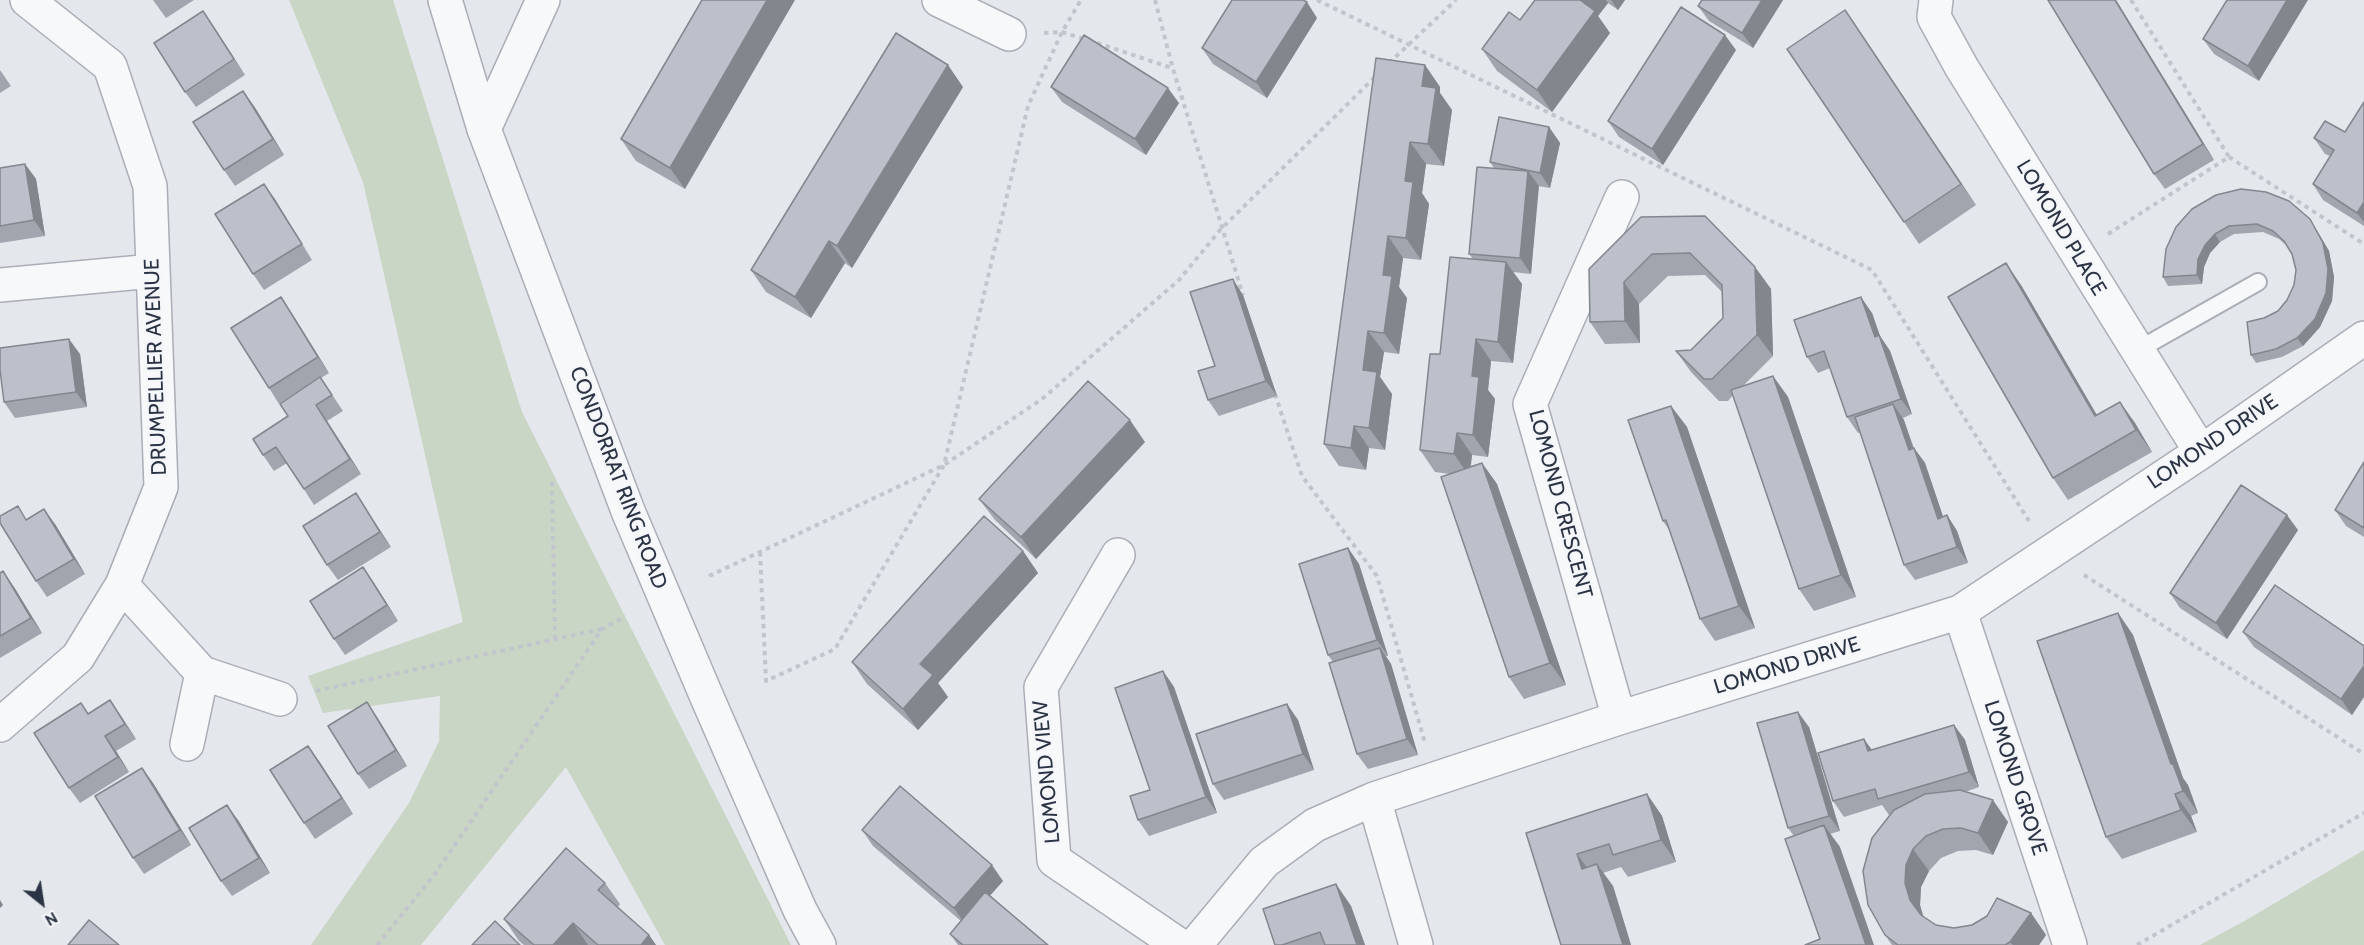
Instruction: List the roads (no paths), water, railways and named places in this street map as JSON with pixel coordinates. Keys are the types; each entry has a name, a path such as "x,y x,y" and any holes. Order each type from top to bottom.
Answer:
{"street":[{"name":"DRUMPELLIER AVENUE","path":"0,725 78,657 122,585 160,487 150,186 110,66 27,0"},
{"name":"CONDORRAT RING ROAD","path":"446,0 484,129 628,511 800,910 819,945"},
{"path":"484,129 543,0"},
{"path":"939,0 1009,34"},
{"name":"LOMOND PLACE","path":"1936,0 1934,16 2076,254 2200,452"},
{"name":"LOMOND CRESCENT","path":"1619,718 1530,404 1622,197"},
{"path":"0,285 153,271"},
{"name":"LOMOND DRIVE","path":"1195,945 1264,862 1315,825 1374,799 1619,718 1960,612 2200,452 2364,338"},
{"name":"LOMOND VIEW","path":"1118,555 1041,687 1054,860 1179,945"},
{"path":"122,585 202,673 280,699"},
{"name":"LOMOND GROVE","path":"1960,612 2070,945"},
{"path":"187,744 202,673"},
{"path":"1374,799 1416,945"}],"lane":[{"path":"2136,351 2258,282"}]}
